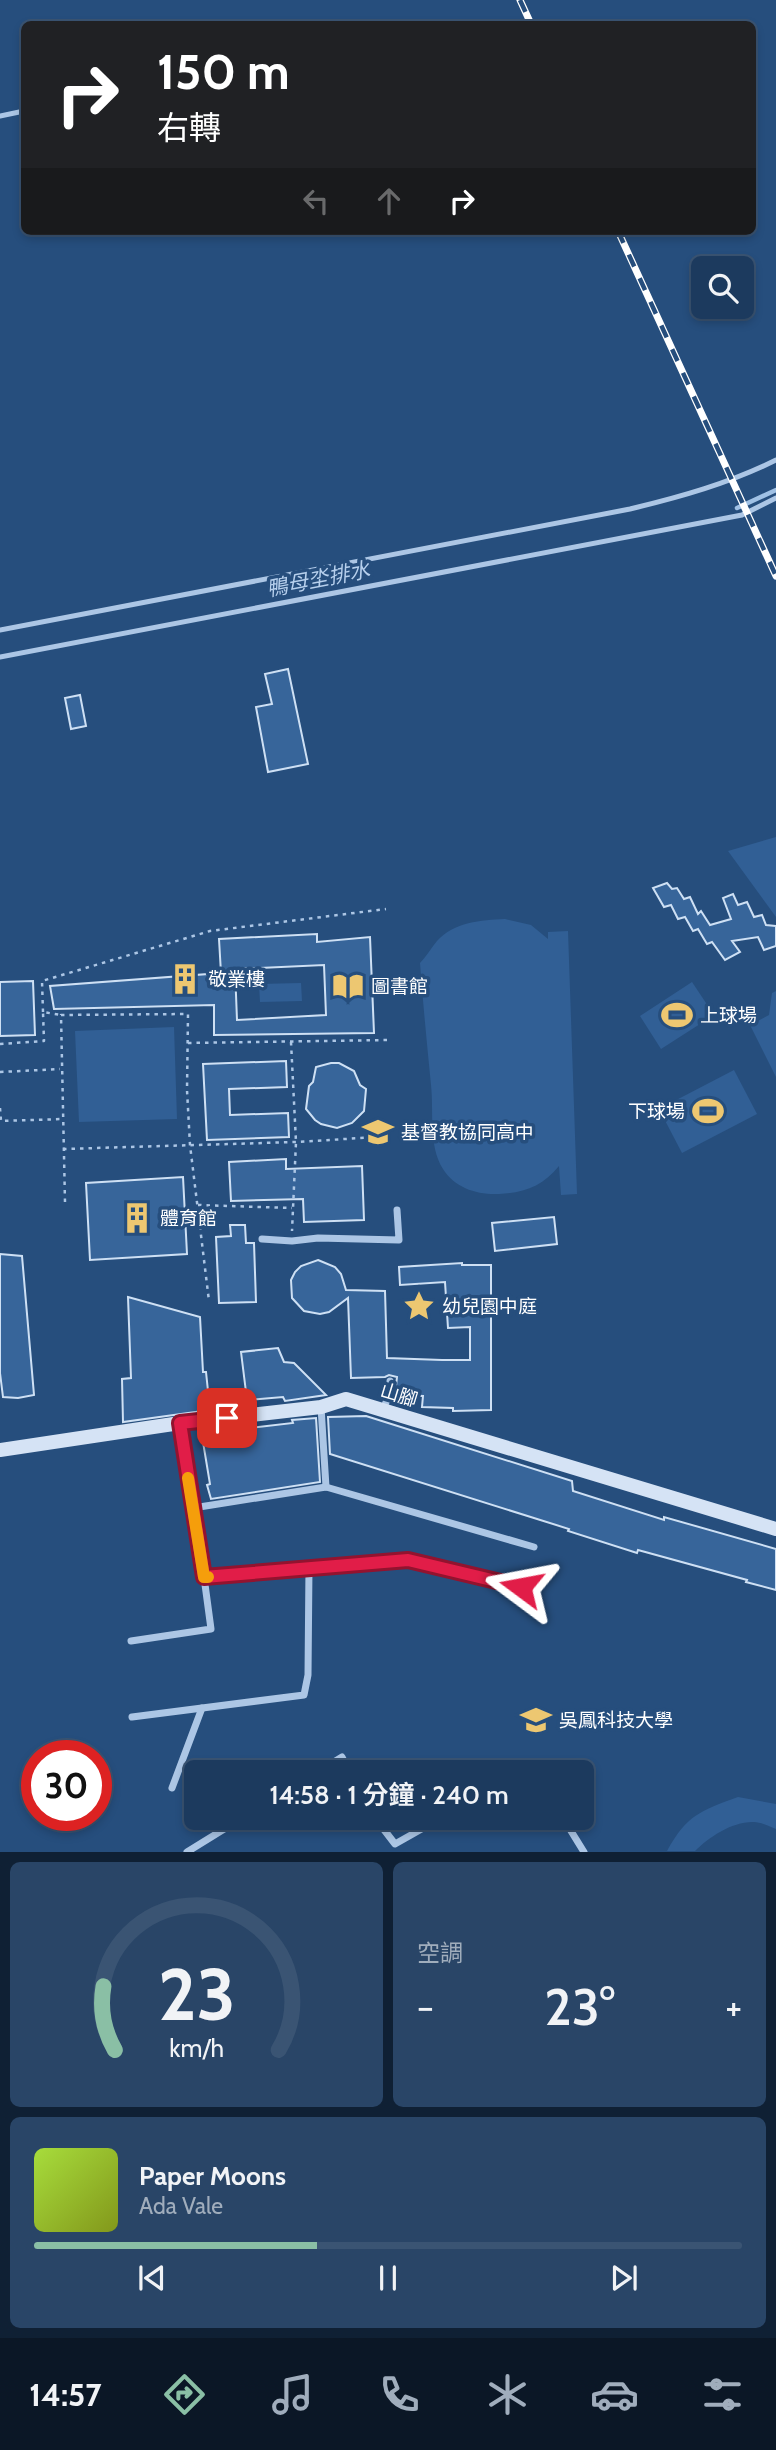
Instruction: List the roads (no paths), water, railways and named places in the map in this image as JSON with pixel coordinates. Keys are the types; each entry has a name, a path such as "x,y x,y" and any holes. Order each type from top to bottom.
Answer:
{"street":[{"path":"262,1239 399,1240 397,1210"},
{"path":"383,1411 390,1392 390,1381"},
{"name":"山腳","path":"0,1450 180,1423 321,1407 346,1399 776,1529"},
{"path":"321,1407 326,1487"},
{"path":"131,1642 211,1629 180,1423"},
{"path":"193,1508 326,1487 534,1547"},
{"path":"204,1577 408,1560 521,1587"},
{"path":"132,1717 304,1695 308,1675 309,1567"},
{"path":"172,1788 202,1708"},
{"path":"187,1852 223,1830"},
{"path":"384,1830 400,1852"},
{"path":"395,1844 420,1830"},
{"path":"571,1830 584,1852"}],"lane":[{"path":"0,116 21,112"},
{"path":"0,630 630,509 682,497 776,460"},
{"path":"0,657 742,515 776,498"}],"waterway":[{"name":"鴨母坔排水","path":"737,508 776,490"}],"railway":[{"path":"520,0 530,21"},
{"path":"620,235 776,576"}],"place":[{"name":"敬業樓","path":"185,979"},
{"name":"圖書館","path":"348,986"},
{"name":"上球場","path":"677,1015"},
{"name":"下球場","path":"708,1111"},
{"name":"基督教協同高中","path":"378,1132"},
{"name":"體育館","path":"137,1218"},
{"name":"幼兒園中庭","path":"419,1306"},
{"name":"吳鳳科技大學","path":"536,1720"}]}
